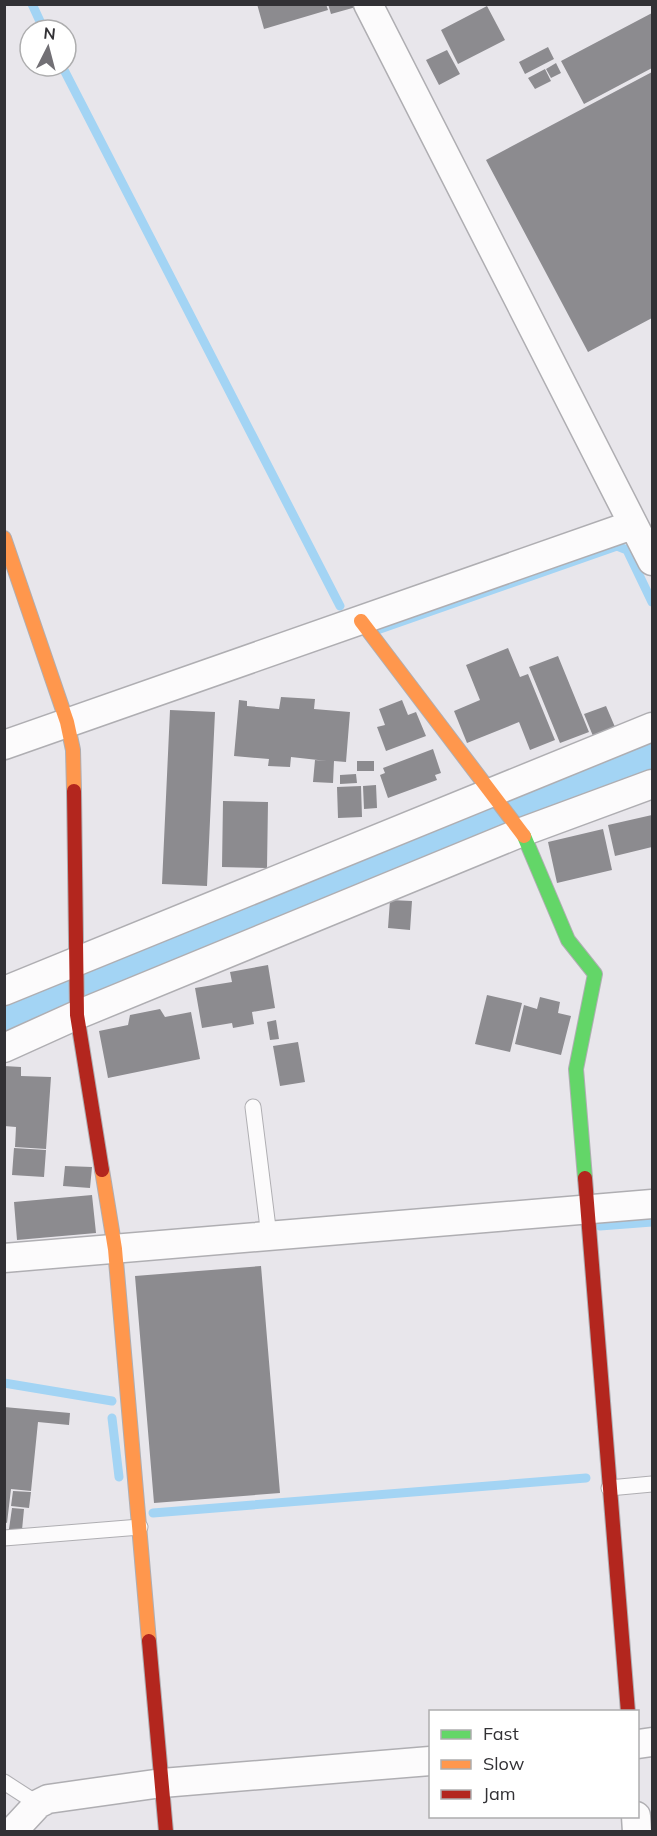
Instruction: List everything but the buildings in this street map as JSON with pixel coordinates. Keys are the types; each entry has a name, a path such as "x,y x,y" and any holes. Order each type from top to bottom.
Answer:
{"street":[{"path":"368,4 652,561"},
{"path":"4,745 632,525"},
{"path":"4,538 67,722 73,750 77,1013 115,1249 166,1832"},
{"path":"361,621 520,830 568,940 595,974 576,1069 627,1710"},
{"path":"4,991 492,795 652,727"},
{"path":"4,1048 77,1013 520,830 652,784"},
{"path":"4,1258 652,1204"},
{"path":"12,1832 38,1804 48,1799 162,1783 429,1761"}],"lane":[{"path":"253,1107 269,1236"},
{"path":"609,1488 652,1484"},
{"path":"4,1538 140,1527"},
{"path":"4,1782 38,1804"}],"water":[{"path":"652,738 652,773 5,1038 4,1002"}],"waterway":[{"path":"32,4 38,18"},
{"path":"68,78 340,606"},
{"path":"380,629 617,546 627,550 652,602"},
{"path":"600,1226 652,1222"},
{"path":"4,1383 112,1401"},
{"path":"112,1418 119,1477"},
{"path":"153,1513 586,1478"}],"traffic: fast":[{"path":"524,836 568,940 595,974 576,1069 585,1178"}],"traffic: slow":[{"path":"4,538 67,722 73,750 74,791"},
{"path":"361,621 524,836"},
{"path":"102,1170 115,1249 149,1641"}],"traffic: jam":[{"path":"74,791 77,1015 102,1170"},
{"path":"585,1178 628,1710"},
{"path":"149,1641 166,1832"}]}
